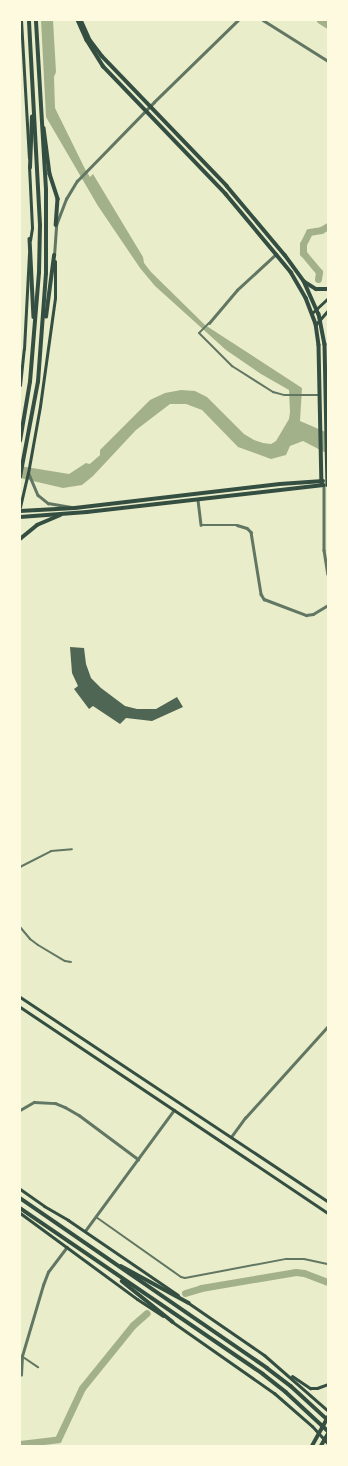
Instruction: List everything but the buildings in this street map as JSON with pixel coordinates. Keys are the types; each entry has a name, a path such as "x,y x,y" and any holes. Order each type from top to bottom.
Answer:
{"main road":[{"path":"20,441 35,336 39,273 40,225 29,20"},
{"path":"36,20 47,225 42,338"},
{"path":"78,20 87,40 103,66 226,194 299,284 316,324 319,345 320,429 325,484"},
{"path":"20,517 63,514 325,484 328,482 326,356 320,319 304,281 285,255 227,186 102,56 90,40 82,20"},
{"path":"20,385 24,349 32,221 21,24"},
{"path":"20,49 22,53"},
{"path":"30,168 34,108"},
{"path":"41,108 50,174 58,199 56,225"},
{"path":"30,239 35,336"},
{"path":"20,477 31,426 54,256"},
{"path":"20,506 30,464 40,406 55,298 54,256"},
{"path":"304,281 316,289 328,289"},
{"path":"312,313 328,298"},
{"path":"316,324 328,310"},
{"path":"20,511 75,508 280,484 325,484"},
{"path":"20,539 37,525 63,514"},
{"path":"20,996 328,1202"},
{"path":"20,1007 328,1213"},
{"path":"20,1189 28,1197 85,1231 247,1343 282,1370 328,1411"},
{"path":"20,1198 291,1386 328,1420"},
{"path":"20,1208 286,1392 328,1431"},
{"path":"20,1213 137,1299 274,1393 328,1444"},
{"path":"107,1258 189,1303"},
{"path":"102,1265 172,1322"},
{"path":"282,1370 310,1388 318,1388 328,1384"},
{"path":"312,1446 328,1417"},
{"path":"321,1446 328,1434"}],"street":[{"path":"54,256 56,225 66,199 81,177 147,111 150,106 238,20"},
{"path":"263,20 328,61"},
{"path":"276,254 236,290 199,333 232,366 273,392 284,395 320,395"},
{"path":"28,473 38,495 48,503 75,508"},
{"path":"325,484 324,550 328,574"},
{"path":"198,498 201,525 237,524 247,528 251,532 261,594 264,599 306,615 313,614 328,605"},
{"path":"20,867 51,851 72,849"},
{"path":"20,927 30,939 38,945 64,961 71,962"},
{"path":"231,1137 245,1118 328,1026"},
{"path":"20,1110 34,1102 44,1102 65,1107 79,1115 138,1159"},
{"path":"85,1231 174,1110"},
{"path":"96,1217 185,1278 286,1258 304,1259 328,1264"},
{"path":"21,1375 21,1355 48,1272 67,1247"},
{"path":"21,1355 38,1367"}],"shaded area":[{"path":"41,20 53,20 56,72 54,77 55,108 86,171 90,177 93,174 143,257 144,263 151,272 205,325 302,388 300,421 328,433 328,454 303,441 290,446 286,455 271,459 238,447 202,410 186,404 170,404 136,430 93,476 82,485 63,488 20,478 20,466 69,474 86,463 96,466 100,462 100,450 150,400 165,393 181,390 195,391 207,397 244,434 263,443 271,444 276,441 289,419 290,412 289,390 261,374 226,350 155,286 140,268 98,206 46,117"}],"waterway":[{"path":"320,20 328,25"},
{"path":"318,279 319,272 303,253 303,244 309,232 321,230 328,226"},
{"path":"86,471 107,453"},
{"path":"185,1293 201,1288 296,1272 304,1273 328,1282"},
{"path":"20,1444 58,1439 82,1388 133,1325 147,1313"}]}
